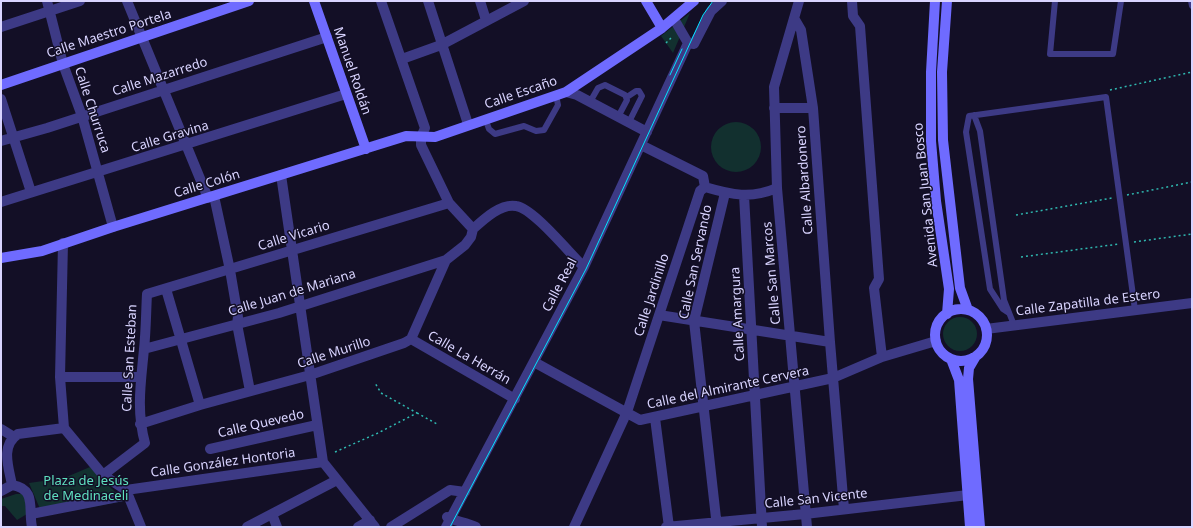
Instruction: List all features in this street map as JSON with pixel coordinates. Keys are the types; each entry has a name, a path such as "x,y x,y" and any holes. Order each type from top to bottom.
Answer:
{"street":[{"path":"1,27 49,6 80,1"},
{"path":"127,1 187,145 211,197 230,270 238,317 237,324 250,392"},
{"name":"Calle Maestro Portela","path":"1,85 249,1"},
{"name":"Manuel Roldán","path":"314,1 366,149"},
{"path":"381,1 425,128 419,137 421,146 449,204 473,229"},
{"path":"428,1 441,45 468,124"},
{"path":"480,1 486,20"},
{"path":"402,59 441,45 524,1"},
{"path":"646,1 662,28"},
{"name":"Calle Escaño","path":"419,137 435,137 485,118 566,92 662,28 694,1"},
{"path":"674,19 687,46 694,44 711,11 722,1"},
{"name":"Calle San Marcos","path":"799,1 774,87 774,108 777,146 777,188 807,527"},
{"path":"852,1 853,16 860,26 879,279 874,288 882,358"},
{"name":"Avenida San Juan Bosco","path":"935,1 931,72 931,141 936,201 948,290 947,314"},
{"name":"Avenida San Juan Bosco","path":"947,1 942,72 942,140 960,288 968,310"},
{"name":"Calle Churruca","path":"49,6 63,64 82,116 113,227"},
{"name":"Calle Albardonero","path":"794,18 801,30 813,108 844,509"},
{"name":"Calle Mazarredo","path":"1,141 327,37"},
{"name":"Calle Real","path":"448,521 515,399 584,267 687,46"},
{"path":"566,92 590,102 647,132"},
{"name":"Calle Gravina","path":"1,202 98,173 346,94"},
{"path":"1,99 31,192"},
{"path":"774,108 813,108"},
{"name":"Calle Colón","path":"1,258 42,251 113,227 406,136 419,137"},
{"path":"641,146 703,176 705,187 725,193 744,195 762,194 777,188"},
{"path":"281,175 323,462 373,523 358,527"},
{"name":"Calle Jardinillo","path":"574,527 627,412 700,191 705,187"},
{"name":"Calle San Servando","path":"717,524 694,321 725,193"},
{"name":"Calle Amargura","path":"744,195 762,522"},
{"name":"Calle Vicario","path":"147,294 449,204"},
{"path":"411,339 446,260 465,245 471,237 473,229 485,218 505,207 518,206 536,218 584,267"},
{"path":"63,243 60,377 64,428 103,474 127,492 141,527"},
{"name":"Calle Juan de Mariana","path":"144,349 300,306 446,260"},
{"path":"166,288 200,405"},
{"name":"Calle San Esteban","path":"103,474 146,443 140,424 140,377 144,349 147,294"},
{"name":"Calle Zapatilla de Estero","path":"986,329 1192,302"},
{"path":"976,356 968,360 951,359 944,354 936,341 937,326 947,314 953,310 968,310 980,317 986,329 985,344 969,368 968,379 980,527"},
{"path":"659,315 752,331 830,342"},
{"name":"Calle Murillo","path":"140,424 200,405 310,375 404,343 411,339"},
{"name":"Calle La Herrán","path":"411,339 515,399"},
{"name":"Calle del Almirante Cervera","path":"534,362 640,420 655,418 833,378 882,358 936,341"},
{"path":"951,359 959,380 970,527"},
{"path":"60,377 140,377"},
{"path":"655,418 669,527"},
{"name":"Calle Quevedo","path":"210,449 317,424"},
{"path":"12,485 4,452 14,437 18,434 64,428"},
{"path":"1,430 14,437"},
{"name":"Calle González Hontoria","path":"30,514 127,492 323,462"},
{"path":"247,527 337,480"},
{"path":"1,491 12,485 18,486 27,492 30,498 32,527"},
{"path":"391,527 450,490 465,492"},
{"name":"Calle San Vicente","path":"666,527 762,522 844,509 919,503 968,494"},
{"path":"272,514 277,527"},
{"path":"448,521 466,521 476,527"}],"lane":[{"path":"1055,1 1050,54 1113,54 1122,1"},
{"path":"1191,1 1192,6"},
{"path":"590,102 596,91 605,85 627,97"},
{"path":"618,117 627,97 636,91 639,91 642,96 629,122"},
{"path":"485,118 488,129 495,134 524,126 536,131 541,131 546,128 558,105 556,95"},
{"path":"1009,313 1003,309 990,289 966,132 969,116 1106,97 1135,310"},
{"path":"974,115 980,131 1004,300 1014,325"}],"path":[{"path":"666,43 675,35"},
{"path":"1109,90 1192,72"},
{"path":"1016,215 1192,182"},
{"path":"1021,257 1192,234"},
{"path":"375,383 381,393 437,424"},
{"path":"335,452 378,433 417,413"}],"green space":[{"path":"690,13 673,53 661,36"},
{"path":"736,122 746,124 754,129 759,137 761,147 759,157 754,165 746,170 736,172 726,170 718,165 713,157 711,147 713,137 718,129 726,124"},
{"path":"957,317 963,317 967,318 974,324 977,334 976,341 970,348 963,351 957,351 953,350 946,344 943,337 943,331 944,327 950,320"},
{"name":"Plaza de Jesús de Medinaceli","path":"90,467 124,501 43,516 29,483 64,478"},
{"path":"16,494 24,494 27,514 17,520 5,506 1,506 1,499"}],"tram line":[{"path":"450,527 586,269 703,15 713,1"},
{"path":"670,75 682,49"}]}
